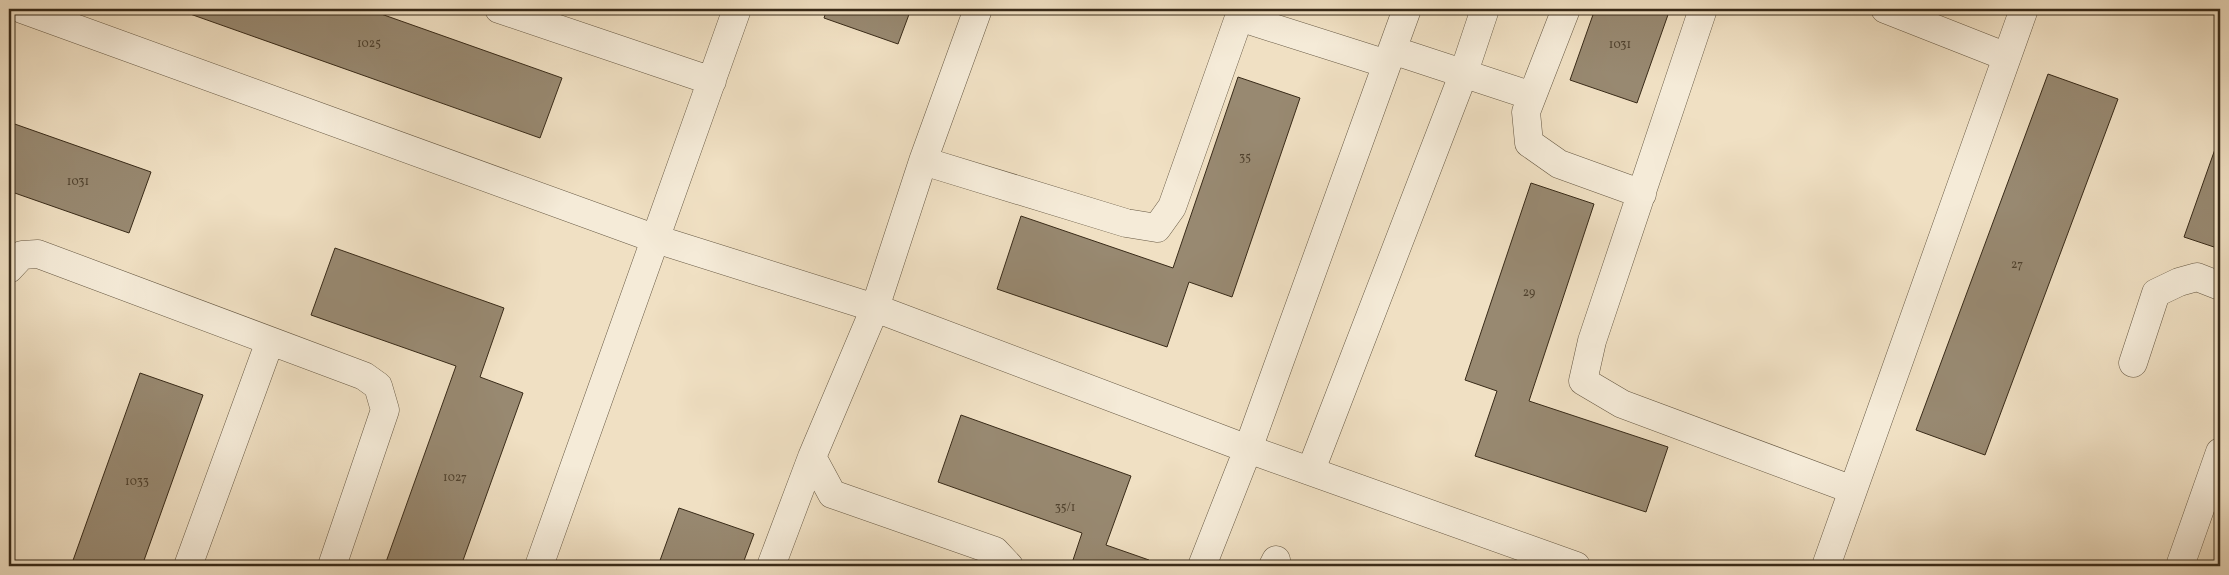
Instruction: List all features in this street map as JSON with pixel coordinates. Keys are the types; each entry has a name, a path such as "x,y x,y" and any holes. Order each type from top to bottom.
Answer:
{"street":[{"path":"22,9 656,239 875,308 1248,449 1576,566"},
{"path":"499,9 527,13 712,81"},
{"path":"539,566 737,9"},
{"path":"770,566 812,457 875,308 923,161 978,9"},
{"path":"1202,566 1248,449 1406,9"},
{"path":"1311,470 1463,75 1486,9"},
{"path":"1566,9 1526,112 1529,143 1558,164 1642,194"},
{"path":"1703,9 1592,341 1583,381 1622,404 1853,490"},
{"path":"1885,9 2007,57"},
{"path":"1826,566 2024,9"},
{"path":"923,161 1126,223 1157,228 1172,207 1240,13 1532,96"},
{"path":"9,269 22,255 38,254 364,376 378,386 385,410 332,566"},
{"path":"2133,363 2156,293 2179,282 2197,277 2220,286"},
{"path":"188,566 270,341"},
{"path":"2182,566 2181,562 2220,452"},
{"path":"812,457 832,494 995,551 1009,566"}],"building":[{"path":"176,9 367,9 562,78 540,138"},
{"path":"827,9 911,9 898,44 824,18"},
{"path":"1595,9 1670,9 1637,103 1570,80"},
{"path":"2048,74 2118,99 1985,455 1916,430"},
{"path":"1238,77 1300,98 1232,297 1189,282 1167,347 997,289 1021,216 1173,268"},
{"path":"9,122 151,172 129,233 9,191"},
{"path":"2220,135 2220,249 2184,237"},
{"path":"1531,183 1594,204 1529,401 1668,447 1646,512 1475,456 1497,391 1465,380"},
{"path":"335,248 504,308 480,377 523,393 461,566 399,566 386,562 456,366 311,315"},
{"path":"140,373 203,395 142,566 71,566"},
{"path":"961,415 1131,476 1106,545 1149,560 1147,566 1071,566 1082,533 938,482"},
{"path":"679,508 754,534 742,566 658,566"}]}
